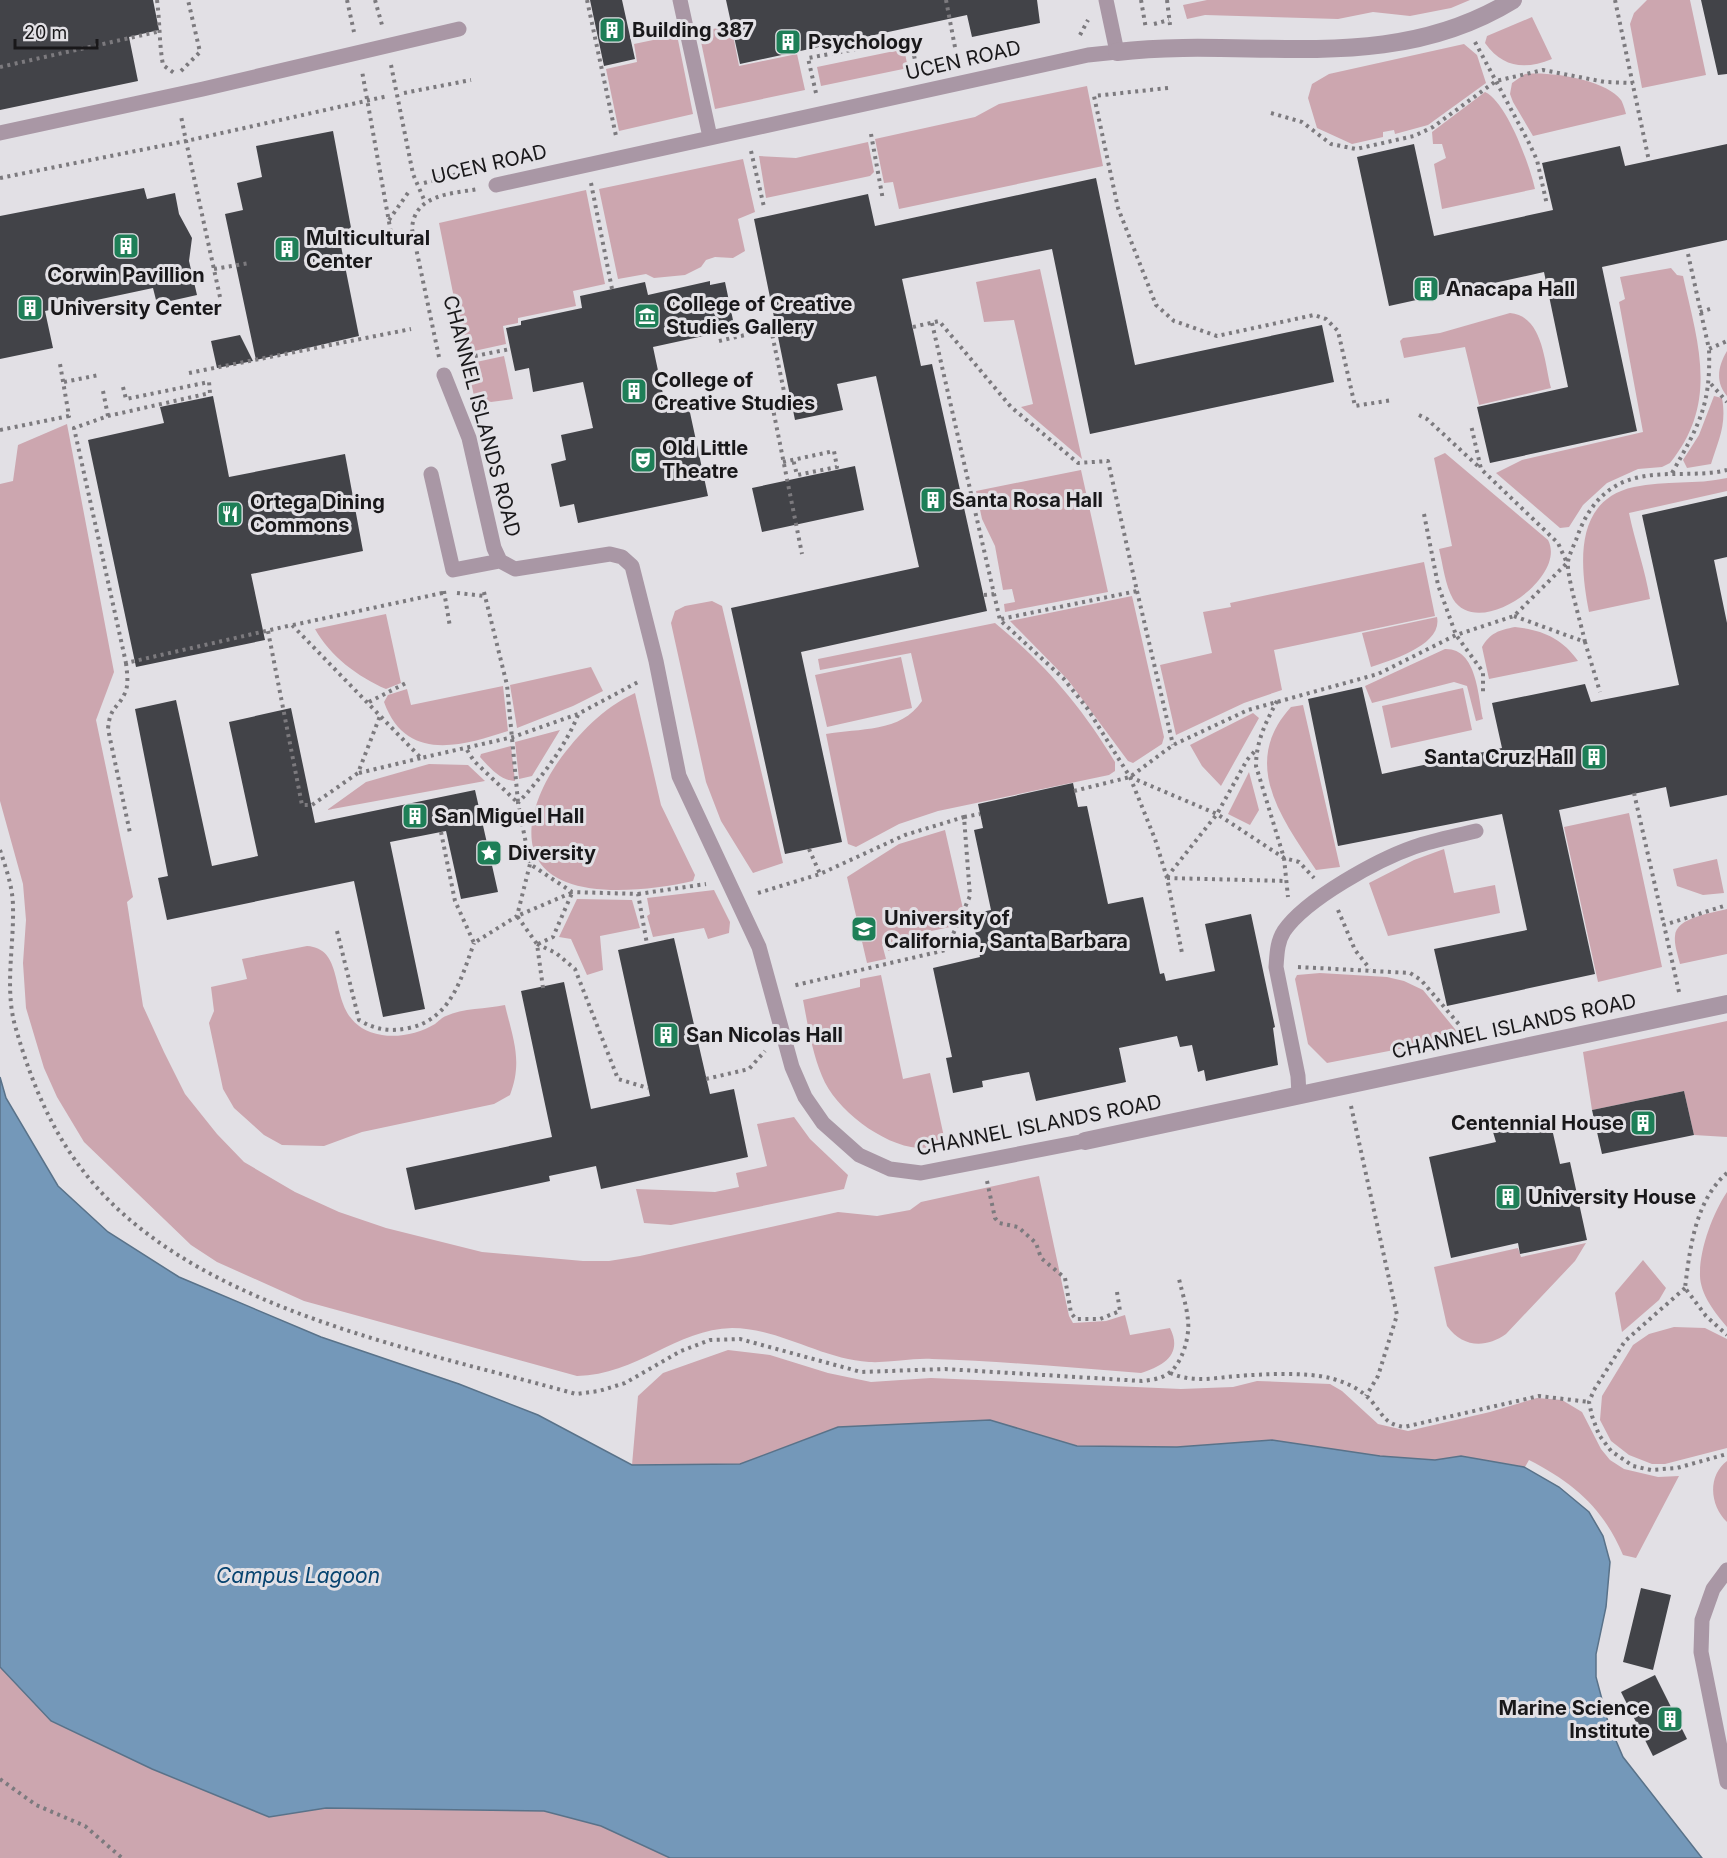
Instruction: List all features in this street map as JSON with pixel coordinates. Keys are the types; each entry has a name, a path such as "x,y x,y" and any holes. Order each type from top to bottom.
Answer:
{"street":[{"name":"UCEN ROAD","path":"1117,52 1149,48 1322,51 1380,45 1466,25 1513,0"},
{"name":"CHANNEL ISLANDS ROAD","path":"1085,1141 1727,1004"}],"lane":[{"path":"680,0 710,137"},
{"path":"1106,0 1117,52"},
{"path":"0,133 459,29"},
{"name":"UCEN ROAD","path":"496,185 710,137 866,106 1088,55 1117,52"},
{"name":"CHANNEL ISLANDS ROAD","path":"444,375 469,438 494,548 500,561 515,569 610,554 622,557 632,566 652,641 679,776 759,947 792,1067 805,1097 822,1123 860,1155 890,1169 921,1173 1085,1141"},
{"path":"431,474 453,570 500,561"},
{"path":"1299,1095 1298,1076 1276,966 1280,942 1293,920 1326,894 1364,870 1414,847 1476,831"},
{"path":"1727,1570 1713,1589 1702,1620 1701,1652 1727,1782"}],"path":[{"path":"157,0 161,31 158,41 163,65 177,75"},
{"path":"188,0 200,52"},
{"path":"341,244 391,232 368,101 347,0"},
{"path":"375,0 387,46 413,174 425,202"},
{"path":"587,0 616,136"},
{"path":"946,0 958,63"},
{"path":"1141,0 1149,48"},
{"path":"1167,0 1170,26"},
{"path":"1615,0 1649,160"},
{"path":"1076,39 1090,16"},
{"path":"1154,24 1169,20"},
{"path":"1466,25 1537,160 1547,205"},
{"path":"0,68 161,31"},
{"path":"816,93 808,58 911,39 917,71"},
{"path":"1271,113 1302,122 1331,144 1356,149 1424,132 1496,81 1543,70 1605,82 1633,83"},
{"path":"404,93 471,80"},
{"path":"1168,88 1094,96 1118,208 1156,305 1174,321 1217,336 1314,315 1326,319 1338,331 1355,406 1392,400"},
{"path":"0,177 186,141 388,96"},
{"path":"872,134 883,200"},
{"path":"186,141 220,297"},
{"path":"751,150 764,207"},
{"path":"424,183 476,169"},
{"path":"591,183 612,289"},
{"name":"UCEN ROAD","path":"425,202 496,185"},
{"path":"388,220 410,190"},
{"name":"CHANNEL ISLANDS ROAD","path":"425,202 417,209 411,229 444,375"},
{"path":"1672,473 1700,423 1710,383 1709,349 1688,254"},
{"path":"214,269 250,263"},
{"path":"1700,312 1713,308"},
{"path":"913,327 939,321 1011,407 1078,464 1108,461 1173,745"},
{"path":"932,323 1000,620 1063,678 1087,708 1130,777 1145,811 1167,878 1182,953"},
{"path":"189,373 411,329"},
{"path":"719,341 771,329 786,401 772,404 802,554"},
{"path":"1709,349 1727,341"},
{"path":"460,359 510,349"},
{"path":"0,430 69,416 60,363"},
{"path":"64,382 99,375"},
{"path":"123,387 126,399 208,382 210,393 108,416 74,428 126,663 128,679 125,693 109,714 108,729 130,833"},
{"path":"1710,383 1727,402"},
{"path":"103,391 108,416"},
{"path":"1419,415 1427,419 1558,543 1568,562 1585,642 1600,692"},
{"path":"1471,425 1480,468"},
{"path":"783,462 793,459 834,451 837,467 797,475 793,459"},
{"path":"1074,790 1130,777 1173,745 1248,710 1378,674 1456,635 1514,616 1568,562 1581,526 1595,500 1618,483 1640,477 1672,473 1693,475 1727,470"},
{"path":"1424,514 1438,585 1456,635 1483,672 1484,693"},
{"path":"126,663 444,591 484,594 507,685 518,803 530,864 517,916 537,944 543,988"},
{"path":"444,591 450,627"},
{"path":"1000,620 1137,591"},
{"path":"984,595 994,594"},
{"path":"1514,616 1585,642"},
{"path":"292,625 421,758"},
{"path":"268,631 302,805 312,805 358,773 467,750 513,737 578,714 638,682"},
{"path":"369,702 408,682"},
{"path":"1277,701 1263,728 1256,750 1256,766 1284,858 1288,907 1293,920"},
{"path":"518,803 533,787 570,733 578,714"},
{"path":"358,773 380,717"},
{"path":"467,750 474,760 518,803"},
{"path":"1167,878 1217,814 1247,760 1256,750"},
{"path":"1130,777 1217,814 1284,858"},
{"path":"1634,793 1684,1014"},
{"path":"758,893 820,874 905,835 980,814"},
{"path":"792,986 946,950 970,896 964,817"},
{"path":"441,832 455,901 474,943"},
{"path":"809,849 820,874"},
{"path":"0,850 13,905 10,978 15,1027 35,1084 59,1136 82,1170 115,1207 150,1236 189,1263 235,1286 338,1328 576,1394 599,1391 625,1383 681,1351 710,1340 740,1338 861,1372 945,1369 1142,1381 1157,1379 1170,1373 1180,1358 1187,1338 1188,1321 1179,1279"},
{"path":"530,864 572,892"},
{"path":"1167,878 1287,881"},
{"path":"337,931 359,1020 377,1030 400,1030 424,1024 444,1009 457,989 474,943 517,916 572,892 638,894 709,884"},
{"path":"537,944 553,937 572,892"},
{"path":"638,894 647,944"},
{"path":"1664,925 1727,905"},
{"path":"537,944 556,953 575,969 618,1079 648,1088"},
{"path":"1276,966 1410,973 1421,980 1464,1029 1471,1040 1476,1057"},
{"path":"706,1079 749,1069 766,1050"},
{"path":"1347,1084 1397,1315 1378,1376 1366,1396"},
{"path":"984,1162 995,1218 999,1223 1018,1227 1036,1243 1041,1258 1065,1278 1071,1313 1076,1319 1100,1319 1120,1311 1117,1292"},
{"path":"1727,1173 1717,1182 1693,1230 1684,1288 1625,1341 1589,1402 1599,1435 1611,1451 1633,1466 1651,1470 1677,1468 1727,1454"},
{"path":"1684,1288 1706,1316 1727,1335"},
{"path":"1170,1373 1185,1379 1208,1380 1238,1376 1329,1378 1358,1389 1381,1417 1391,1425 1404,1427 1539,1396 1589,1402"},
{"path":"0,1779 36,1805 85,1826 122,1858"}],"shaded area":[{"path":"1207,0 1470,0 1451,8 1410,16 1373,12 1338,19 1205,15 1187,19 1183,5"},
{"path":"1647,0 1690,0 1706,75 1642,88 1630,24 1634,13"},
{"path":"1532,17 1552,59 1533,65 1515,65 1499,58 1485,43 1487,36"},
{"path":"731,25 739,66 797,54 805,90 715,109 699,32"},
{"path":"677,35 693,114 619,131 606,69 637,62 634,44"},
{"path":"1464,44 1477,55 1486,83 1428,125 1395,134 1394,130 1383,132 1383,137 1352,144 1317,128 1308,98 1312,84 1329,74"},
{"path":"904,49 908,68 821,86 817,67"},
{"path":"1525,74 1562,75 1603,87 1621,100 1626,114 1533,136 1510,94 1512,83"},
{"path":"1087,86 1103,166 899,209 893,182 884,183 875,139 975,117 999,104"},
{"path":"1485,92 1493,98 1509,121 1523,151 1535,189 1442,209 1434,164 1446,158 1442,144 1433,144 1432,132"},
{"path":"868,142 874,172 870,176 766,198 759,156 796,158"},
{"path":"743,159 755,212 738,219 745,251 733,258 715,257 706,260 701,267 685,275 654,278 646,274 618,279 599,189"},
{"path":"586,190 605,284 573,291 576,306 518,318 518,323 503,326 506,344 465,353 439,223"},
{"path":"1671,268 1677,275 1683,276 1698,349 1700,395 1695,418 1685,440 1670,463 1662,467 1638,469 1607,483 1583,505 1569,527 1560,528 1496,473 1522,460 1643,432 1619,302 1625,299 1620,277"},
{"path":"1040,269 1082,459 1021,407 1033,404 1014,320 984,322 976,282"},
{"path":"1510,313 1521,316 1536,331 1544,353 1551,388 1479,405 1465,347 1404,358 1400,341 1403,338 1440,333"},
{"path":"1727,351 1727,396 1719,380 1719,374"},
{"path":"504,356 513,399 491,402 474,396 467,364"},
{"path":"1714,396 1722,398 1723,416 1721,432 1711,464 1687,468 1683,460 1699,435"},
{"path":"67,424 114,672 96,720 133,897 127,902 143,1006 185,1094 217,1134 244,1162 295,1192 339,1212 386,1228 482,1252 583,1261 609,1261 640,1256 838,1212 877,1216 910,1210 921,1202 1039,1176 1069,1316 1073,1323 1106,1321 1125,1315 1130,1335 1170,1328 1174,1345 1169,1358 1157,1367 1141,1373 958,1360 869,1362 851,1360 766,1333 732,1328 712,1330 693,1336 618,1368 598,1374 577,1376 304,1301 217,1262 191,1245 84,1142 57,1097 44,1068 26,1008 23,963 26,920 23,884 0,801 0,484 13,481 18,445"},
{"path":"1445,453 1548,540 1551,555 1545,571 1534,586 1518,599 1500,609 1482,613 1465,610 1453,599 1448,588 1439,549 1452,546 1434,458"},
{"path":"1081,470 1108,592 1005,612 1004,604 1015,602 1012,589 1003,590 995,546 982,519 976,491"},
{"path":"1727,478 1727,491 1629,513 1650,599 1589,612 1583,556 1585,537 1591,520 1600,506 1614,494 1634,487"},
{"path":"1424,562 1435,616 1274,650 1282,690 1244,703 1176,735 1160,665 1212,653 1203,612 1231,607 1230,603"},
{"path":"1132,596 1164,737 1162,744 1133,763 1128,761 1068,680 1010,621"},
{"path":"712,601 722,606 783,863 753,873 721,821 706,782 671,623 675,611 685,606"},
{"path":"386,614 401,683 386,689 346,665 328,648 315,629"},
{"path":"1437,617 1437,627 1424,643 1414,650 1371,667 1362,633"},
{"path":"995,623 1046,671 1076,704 1115,762 1115,771 1109,775 938,811 899,824 856,847 848,844 826,734 891,724 903,719 922,701 911,653 820,670 818,659"},
{"path":"1515,627 1551,636 1565,646 1578,661 1489,679 1482,647 1488,638 1496,633"},
{"path":"1445,649 1456,651 1464,656 1470,665 1477,686 1483,719 1476,721 1467,686 1454,682 1372,703 1365,686"},
{"path":"901,657 912,708 827,727 815,675"},
{"path":"591,667 603,691 573,706 517,728 510,685"},
{"path":"503,686 508,731 454,744 437,745 421,742 406,734 394,721 384,702 388,695 407,689 411,705"},
{"path":"1463,688 1472,730 1391,748 1382,706"},
{"path":"635,693 661,805 695,875 693,881 629,890 596,889 566,882 549,872 538,859 532,844 535,810 541,793 558,762 583,731 612,706"},
{"path":"1303,705 1340,867 1316,870 1290,830 1271,790 1267,769 1268,749 1276,728 1291,707"},
{"path":"1253,713 1259,718 1221,786 1202,766 1190,745"},
{"path":"560,730 532,776 519,779 515,742"},
{"path":"511,746 515,781 500,776 480,757 481,754"},
{"path":"429,764 468,765 485,781 327,810 366,782"},
{"path":"1249,772 1259,810 1250,825 1228,814"},
{"path":"1629,813 1662,967 1598,982 1564,827"},
{"path":"945,830 963,909 947,913 950,927 922,933 924,943 888,951 887,943 882,944 886,959 867,963 847,877 899,844"},
{"path":"1444,849 1454,893 1495,885 1500,913 1388,936 1369,883 1414,860"},
{"path":"1717,859 1724,893 1703,895 1677,886 1673,869"},
{"path":"714,890 730,922 729,933 708,939 704,928 653,937 647,916 650,914 647,898"},
{"path":"577,899 632,900 640,928 600,936 603,970 587,975 571,939 559,937"},
{"path":"1727,909 1727,954 1680,964 1675,936 1682,924 1696,917"},
{"path":"307,946 321,950 330,960 343,1003 350,1017 363,1028 382,1035 409,1034 429,1027 452,1013 505,1005 514,1039 516,1061 514,1083 510,1095 494,1104 362,1132 324,1146 282,1145 264,1135 234,1108 223,1089 209,1023 214,1011 211,987 247,979 242,959"},
{"path":"1320,973 1387,977 1404,981 1423,990 1459,1034 1456,1038 1327,1063 1308,1044 1295,979 1297,975"},
{"path":"881,975 903,1079 930,1073 946,1146 918,1148 875,1133 837,1101 822,1076 803,1000 860,987 860,979"},
{"path":"1727,1021 1727,1137 1694,1135 1684,1091 1592,1110 1583,1052"},
{"path":"794,1117 810,1139 848,1175 844,1189 671,1225 644,1223 636,1189 715,1192 739,1187 736,1173 767,1166 757,1124"},
{"path":"1727,1192 1727,1327 1705,1295 1700,1273 1708,1231"},
{"path":"1586,1243 1575,1261 1506,1334 1498,1339 1475,1344 1467,1342 1447,1326 1434,1267 1518,1248 1521,1257"},
{"path":"1643,1260 1666,1288 1659,1300 1622,1332 1615,1293"},
{"path":"1674,1327 1705,1328 1727,1339 1727,1448 1665,1464 1652,1464 1629,1455 1611,1441 1600,1420 1602,1396 1633,1345 1649,1334"},
{"path":"728,1350 770,1355 828,1373 871,1382 931,1378 1181,1389 1233,1387 1257,1381 1330,1384 1342,1391 1378,1424 1408,1431 1490,1412 1537,1398 1562,1400 1582,1412 1601,1449 1610,1460 1624,1469 1658,1477 1679,1476 1636,1558 1623,1555 1606,1524 1585,1498 1560,1478 1529,1460 1525,1467 1461,1456 1435,1460 1380,1457 1272,1440 1177,1447 1077,1446 990,1420 838,1427 740,1464 632,1465 638,1396 663,1373"},
{"path":"1727,1461 1727,1522 1717,1508 1713,1491 1716,1475"},
{"path":"0,1667 51,1721 152,1769 269,1817 326,1808 544,1811 601,1826 670,1858 0,1858"}],"water":[{"name":"Campus Lagoon","path":"0,1077 6,1098 58,1186 108,1232 179,1277 321,1337 459,1384 538,1415 632,1465 740,1464 838,1427 990,1420 1077,1446 1177,1447 1272,1440 1380,1456 1435,1460 1461,1456 1524,1467 1559,1487 1589,1512 1603,1536 1610,1562 1606,1607 1596,1654 1596,1677 1608,1722 1623,1757 1702,1858 670,1858 601,1826 544,1811 326,1808 269,1817 152,1769 51,1721 0,1667"}],"building":[{"path":"0,0 153,0 159,30 129,37 138,81 0,110"},
{"name":"Building 387","path":"590,0 622,0 635,59 604,66"},
{"name":"Psychology","path":"726,0 1037,0 1040,23 972,37 967,15 740,64"},
{"path":"1701,0 1727,0 1727,74 1718,75"},
{"name":"Multicultural Center","path":"333,131 352,233 339,236 359,336 256,360 225,214 243,210 237,183 262,177 256,146"},
{"name":"Anacapa Hall","path":"1414,144 1434,236 1553,210 1542,163 1620,146 1625,166 1727,144 1727,240 1602,267 1637,431 1490,463 1477,407 1568,387 1544,272 1389,306 1357,157"},
{"name":"Santa Rosa Hall","path":"1096,178 1135,365 1322,325 1334,382 1090,434 1052,249 902,279 921,366 932,364 987,611 801,652 842,842 785,854 731,608 919,567 876,376 837,384 843,410 795,420 754,219 868,194 875,226"},
{"path":"144,188 147,199 175,193 179,214 192,238 189,261 197,295 157,304 153,288 45,311 53,348 0,359 0,216"},
{"name":"College of Creative Studies","path":"710,281 710,285 725,282 734,325 721,328 722,332 653,347 667,413 689,408 708,496 578,523 574,504 560,507 551,464 566,460 561,435 593,428 583,382 533,392 529,368 515,371 506,328 521,325 521,321 582,308 580,296 645,282 648,295"},
{"path":"240,335 253,361 217,368 211,341"},
{"name":"Ortega Dining Commons","path":"213,396 229,477 345,454 363,551 251,574 265,640 136,667 88,440 164,423 160,407"},
{"path":"855,466 864,510 762,532 752,488"},
{"name":"Santa Cruz Hall","path":"1727,496 1727,557 1714,560 1727,623 1727,795 1670,807 1666,787 1559,810 1595,974 1447,1006 1434,949 1527,930 1502,814 1338,846 1308,699 1362,687 1382,774 1502,748 1492,703 1585,684 1591,702 1679,685 1642,515"},
{"name":"San Miguel Hall","path":"176,700 212,866 258,856 229,722 291,708 315,823 475,790 498,892 461,899 446,831 390,842 425,1009 383,1017 354,881 167,920 158,878 168,876 135,709"},
{"path":"1073,783 1078,807 1087,806 1108,904 1143,897 1160,974 1164,973 1166,981 1215,971 1205,924 1251,914 1275,1027 1273,1028 1278,1065 1206,1081 1204,1070 1198,1072 1192,1045 1180,1047 1177,1036 1119,1048 1126,1082 1036,1101 1029,1072 982,1081 983,1087 953,1093 946,1058 952,1057 933,968 980,957 972,914 991,910 974,830 983,828 978,804"},
{"name":"San Nicolas Hall","path":"674,938 710,1094 734,1089 748,1157 601,1189 596,1166 549,1176 550,1181 415,1210 406,1168 552,1137 521,991 564,982 591,1109 650,1096 618,950"},
{"name":"Centennial House","path":"1684,1091 1694,1135 1602,1154 1592,1110"},
{"name":"University House","path":"1550,1120 1560,1164 1570,1162 1587,1240 1520,1254 1518,1243 1451,1258 1429,1157 1496,1142 1493,1132"},
{"path":"1641,1588 1671,1595 1653,1670 1623,1662"},
{"path":"1655,1675 1687,1739 1653,1756 1621,1692"}],"place":[{"name":"Building 387","path":"612,30"},
{"name":"Psychology","path":"788,42"},
{"name":"Corwin Pavillion","path":"126,246"},
{"name":"Multicultural Center","path":"287,249"},
{"name":"Anacapa Hall","path":"1426,289"},
{"name":"University Center","path":"30,308"},
{"name":"College of Creative Studies Gallery","path":"647,316"},
{"name":"College of Creative Studies","path":"634,391"},
{"name":"Old Little Theatre","path":"643,460"},
{"name":"Santa Rosa Hall","path":"933,500"},
{"name":"Ortega Dining Commons","path":"230,514"},
{"name":"Santa Cruz Hall","path":"1594,757"},
{"name":"San Miguel Hall","path":"415,816"},
{"name":"Diversity","path":"489,853"},
{"name":"University of California, Santa Barbara","path":"864,929"},
{"name":"San Nicolas Hall","path":"666,1035"},
{"name":"Centennial House","path":"1643,1123"},
{"name":"University House","path":"1508,1197"},
{"name":"Marine Science Institute","path":"1670,1719"}]}
